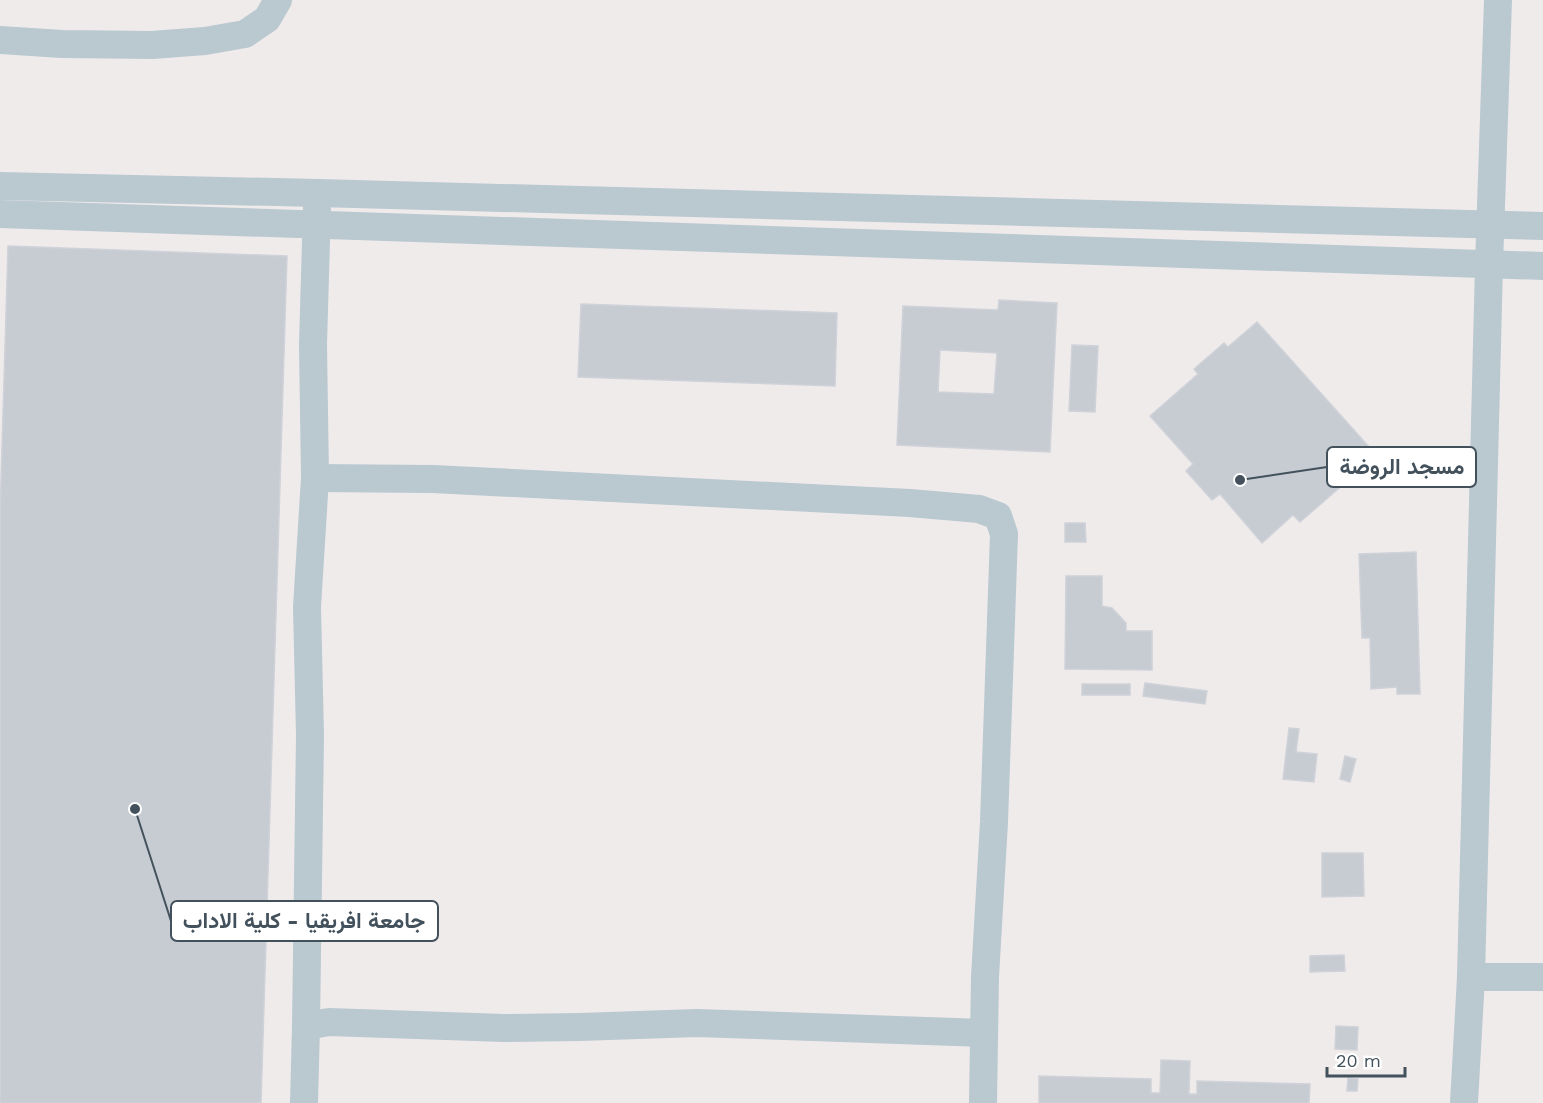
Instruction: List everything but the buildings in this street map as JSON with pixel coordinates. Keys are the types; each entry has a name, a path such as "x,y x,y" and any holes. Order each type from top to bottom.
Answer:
{"street":[{"path":"0,40 74,45 152,45 205,41 245,34 267,19 278,0"},
{"path":"1464,1103 1471,977 1490,224 1498,0"},
{"path":"0,186 1543,226"},
{"path":"304,1103 310,735 307,607 315,478 314,345 318,193"},
{"path":"0,214 1543,266"},
{"path":"315,478 433,479 910,503 979,509 998,516 1004,534 983,1103"},
{"path":"1471,977 1543,977"},
{"path":"306,1026 329,1022 504,1028 697,1023 984,1033"}],"place":[{"name":"مسجد الروضة","path":"1240,480"},
{"name":"جامعة افريقيا - كلية الاداب","path":"135,809"}]}
